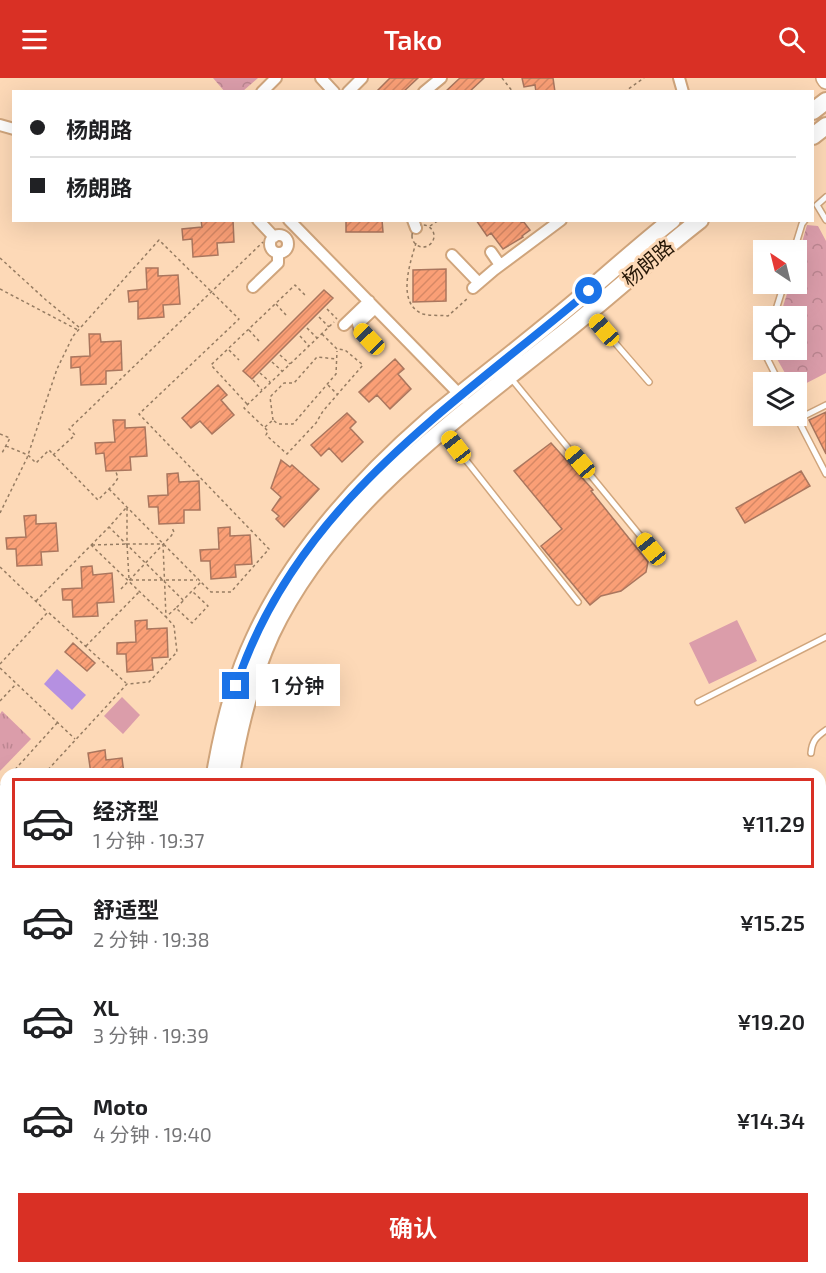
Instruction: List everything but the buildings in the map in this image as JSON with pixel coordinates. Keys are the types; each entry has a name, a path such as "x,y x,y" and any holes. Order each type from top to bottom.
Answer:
{"main road":[{"path":"814,110 826,101"},
{"path":"814,135 826,126"},
{"name":"杨朗路","path":"232,768 258,666 271,634 311,567 348,521 402,466 442,430 466,401 574,303 670,222"},
{"name":"杨朗路","path":"216,768 230,705 253,639 283,586 329,522 366,479 429,421 509,376 589,313 698,222"}],"street":[{"path":"264,90 276,78"},
{"path":"321,78 332,90"},
{"path":"350,90 363,78"},
{"path":"426,90 441,78"},
{"path":"260,222 277,238"},
{"path":"452,255 476,286 500,265 558,222"},
{"path":"253,287 278,263 278,253 271,248 277,238 292,224 466,401"},
{"path":"491,252 500,265"},
{"path":"344,325 372,305"},
{"path":"369,339 360,330 358,324 372,305"}],"lane":[{"path":"826,197 815,207 826,220"},
{"path":"797,240 804,222"},
{"path":"589,313 649,382"},
{"path":"509,376 651,549"},
{"path":"807,413 826,405"},
{"path":"802,426 826,474"},
{"path":"442,430 578,602"},
{"path":"698,702 826,637"},
{"path":"811,753 815,739 826,730"}],"path":[{"path":"502,78 511,90"},
{"path":"627,90 644,78"},
{"path":"429,227 436,222"},
{"path":"53,454 75,435 69,429 256,248 268,239 277,238"},
{"path":"0,513 28,455 65,350 79,329 159,240 239,319 139,414 269,549 231,592 211,592 109,489"},
{"path":"416,243 406,286 411,304 422,314 447,316 468,299 476,286"},
{"path":"0,258 79,329"},
{"path":"247,405 211,365 295,285 306,296"},
{"path":"0,289 79,329"},
{"path":"275,304 286,315"},
{"path":"322,334 337,349 345,350 363,365 323,411 316,423 287,454 266,435 268,431 265,427 244,408 334,322 338,321 327,309"},
{"path":"319,317 329,327"},
{"path":"308,328 317,338"},
{"path":"248,329 260,341"},
{"path":"300,336 309,346"},
{"path":"228,349 239,360"},
{"path":"337,349 337,360 336,374 293,424 278,424 273,420 270,396 284,383 294,383 317,357 337,360"},
{"path":"280,355 290,364"},
{"path":"272,362 282,372"},
{"path":"260,373 270,383"},
{"path":"253,380 263,390"},
{"path":"327,385 338,394"},
{"path":"265,427 273,420"},
{"path":"0,434 10,438 2,453 0,452"},
{"path":"6,446 28,455 36,463 49,450 98,500 118,478 116,472"},
{"path":"36,601 127,508"},
{"path":"127,508 129,580"},
{"path":"109,526 183,600"},
{"path":"121,589 171,536 174,532 172,528"},
{"path":"91,545 164,544"},
{"path":"164,544 166,617"},
{"path":"50,768 127,684 150,682 177,652 174,626 91,545"},
{"path":"0,567 127,684"},
{"path":"129,580 200,581"},
{"path":"166,617 200,581"},
{"path":"86,646 140,591"},
{"path":"176,608 192,623 208,606 192,591"},
{"path":"0,664 48,612"},
{"path":"0,668 76,740"},
{"path":"0,701 16,683"},
{"path":"16,768 58,722"}],"green space":[{"path":"213,78 258,78 244,90 223,90"},
{"path":"807,225 818,226 826,241 826,373 807,383 807,372 784,372 778,360 807,360 807,306 783,306 787,294 807,294 807,240 803,240"},
{"path":"737,620 757,661 709,684 689,643"},
{"path":"122,697 140,715 123,734 104,716"},
{"path":"2,711 31,739 3,768 0,768 0,714"}],"shaded area":[{"path":"57,669 86,695 72,710 44,684"}],"route":[{"path":"236,686 253,639 283,586 329,522 366,479 429,421 589,291"}]}
